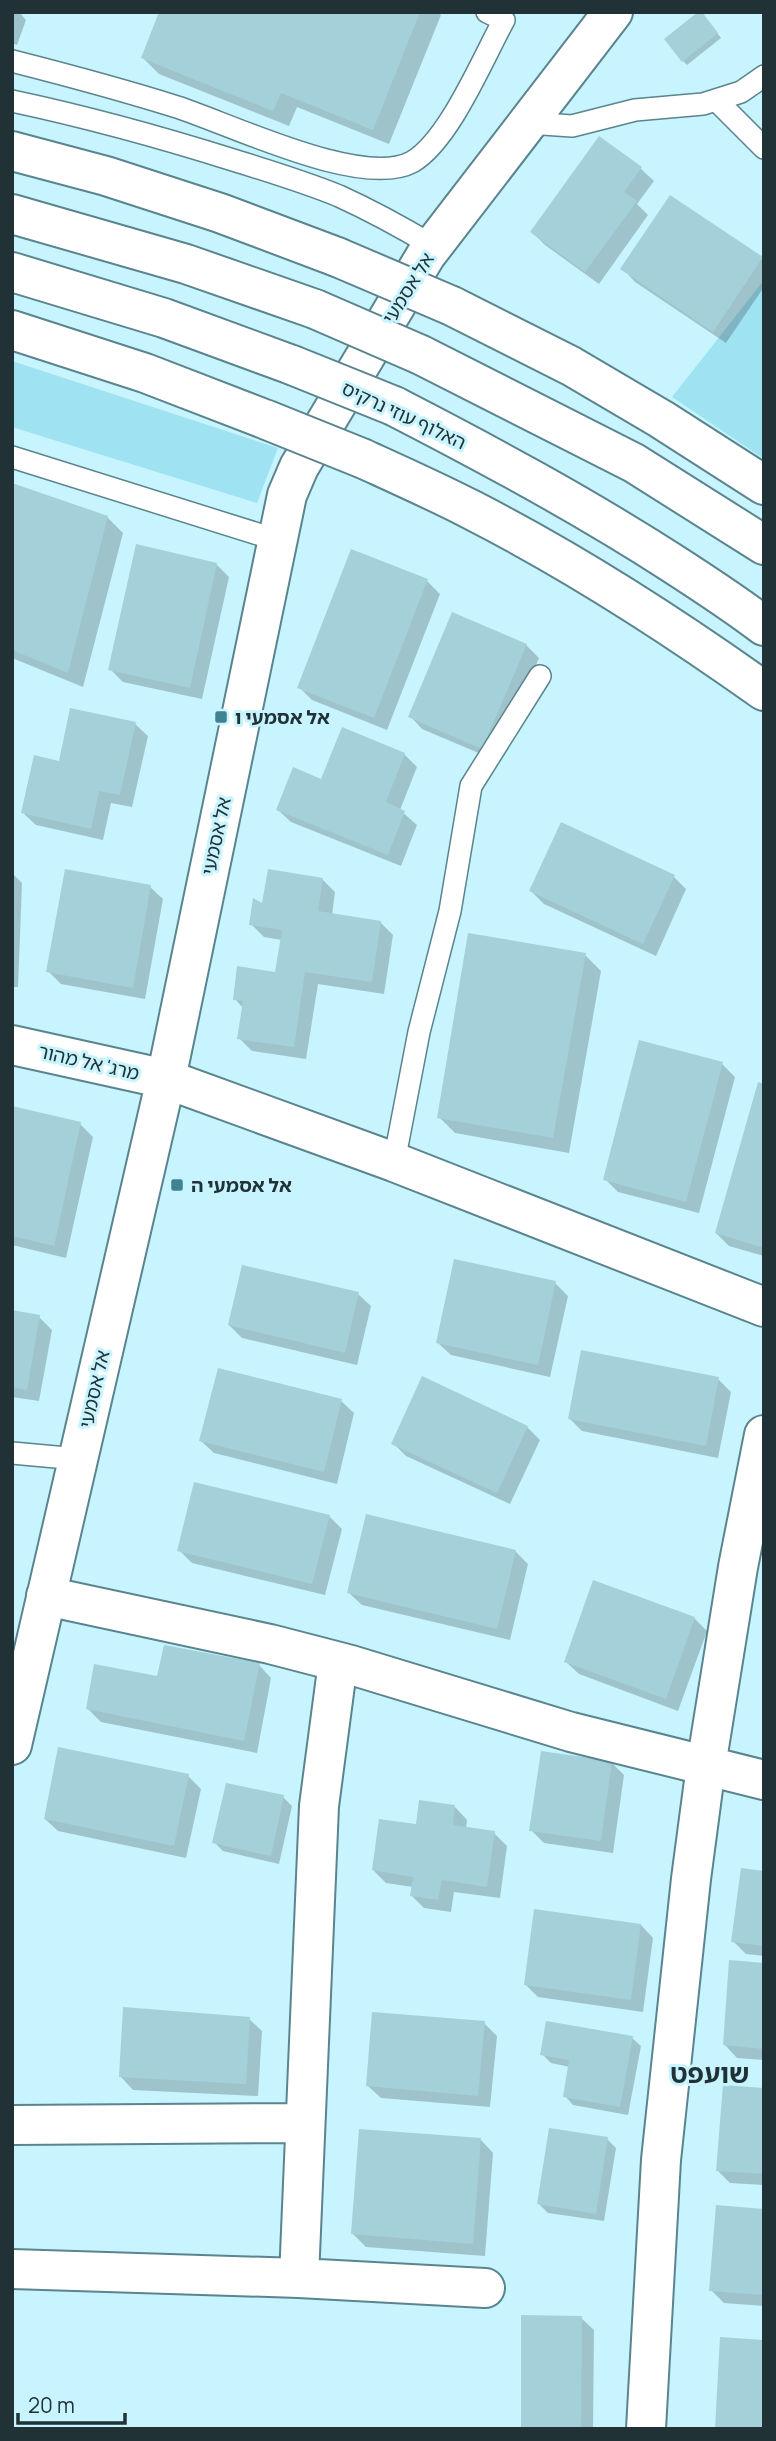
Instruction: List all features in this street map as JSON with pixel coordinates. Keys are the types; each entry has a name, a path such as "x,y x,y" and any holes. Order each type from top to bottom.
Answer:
{"main road":[{"name":"אל אסמעי","path":"12,1745 166,1079 287,495 299,467 433,246 613,12"},
{"path":"12,151 106,176 220,212 337,257 452,306 571,366 661,419 764,485"},
{"path":"12,214 186,264 315,309 421,355 634,463 764,545"},
{"name":"האלוף עוזי נרקיס","path":"12,272 164,318 394,406 496,458 621,530 741,608 764,626"},
{"path":"12,330 145,373 267,420 364,459 470,509 587,574 706,649 764,691"},
{"name":"מרג' אל מהור","path":"12,1045 166,1079 394,1162 764,1307"},
{"path":"646,2429 661,2160 691,1879 738,1567 764,1435"},
{"path":"46,1595 271,1644 571,1732 764,1780"},
{"path":"299,2278 319,1806 338,1662"},
{"path":"12,2125 305,2123"},
{"path":"12,2269 299,2278 485,2288"}],"lane":[{"path":"12,61 179,108 326,161 382,168 410,163 427,151 446,129 504,20 487,12"},
{"path":"528,123 572,126 635,110 703,104 741,92 764,76"},
{"path":"716,100 764,148"},
{"path":"12,101 161,138 283,176 338,196 433,246"},
{"path":"12,457 277,540"},
{"path":"394,1162 419,1032 450,911 471,786 540,676"},
{"path":"12,1452 78,1459"}],"shaded area":[{"path":"764,280 764,459 672,397"},
{"path":"12,361 278,448 257,503 12,427"}],"building":[{"path":"159,12 420,12 373,130 281,93 273,111 141,58"},
{"path":"698,12 702,12 718,33 682,62 664,39"},
{"path":"599,136 642,167 624,192 637,201 585,272 530,232"},
{"path":"670,195 763,257 713,332 620,269"},
{"path":"12,483 108,516 68,673 12,650"},
{"path":"136,544 217,563 190,688 108,670"},
{"path":"351,549 428,579 374,718 297,688"},
{"path":"452,612 527,644 482,749 408,717"},
{"path":"70,708 136,722 120,795 99,791 91,829 21,813 34,755 59,761"},
{"path":"342,727 405,753 386,802 405,811 388,855 276,810 293,767 321,779"},
{"path":"561,822 675,875 643,944 529,891"},
{"path":"65,869 151,885 133,988 46,972"},
{"path":"268,869 323,878 318,911 381,921 372,982 305,972 294,1047 237,1039 243,1001 233,1000 237,966 275,972 282,930 249,925 253,898 262,903"},
{"path":"468,933 586,953 553,1138 437,1118"},
{"path":"639,1040 723,1062 686,1202 603,1180"},
{"path":"758,1082 764,1084 764,1248 715,1233"},
{"path":"12,1106 81,1122 54,1246 12,1236"},
{"path":"454,1259 556,1281 538,1365 436,1343"},
{"path":"242,1265 359,1292 345,1353 228,1325"},
{"path":"12,1310 40,1315 27,1390 12,1387"},
{"path":"581,1350 719,1377 706,1446 568,1419"},
{"path":"218,1368 342,1399 324,1472 199,1441"},
{"path":"422,1376 528,1426 497,1493 391,1444"},
{"path":"194,1482 330,1515 312,1584 177,1551"},
{"path":"366,1514 516,1550 497,1629 347,1593"},
{"path":"593,1580 695,1617 666,1699 564,1662"},
{"path":"164,1645 260,1663 244,1741 86,1709 94,1664 157,1676"},
{"path":"58,1747 189,1774 174,1846 44,1819"},
{"path":"541,1751 612,1761 601,1841 529,1831"},
{"path":"226,1783 284,1795 271,1856 212,1843"},
{"path":"419,1800 455,1805 453,1825 495,1831 487,1887 442,1880 438,1900 410,1896 413,1877 372,1870 379,1819 416,1824"},
{"path":"741,1868 764,1871 764,1946 731,1942"},
{"path":"534,1909 641,1924 631,2000 524,1985"},
{"path":"729,1960 764,1963 764,2049 723,2045"},
{"path":"123,2007 250,2017 246,2084 119,2077"},
{"path":"372,2012 485,2021 478,2096 366,2086"},
{"path":"546,2021 633,2036 620,2107 563,2097 569,2060 540,2055"},
{"path":"723,2085 764,2088 764,2174 716,2171"},
{"path":"549,2128 608,2137 596,2214 537,2204"},
{"path":"359,2129 481,2138 473,2244 351,2234"},
{"path":"716,2205 764,2209 764,2295 709,2291"},
{"path":"521,2315 582,2316 581,2429 521,2429"},
{"path":"720,2337 764,2340 764,2429 715,2429"}],"place":[{"name":"אל אסמעי ו","path":"221,717"},
{"name":"אל אסמעי ה","path":"177,1185"}],"district":[{"name":"שועפט","path":"710,2074"}]}
